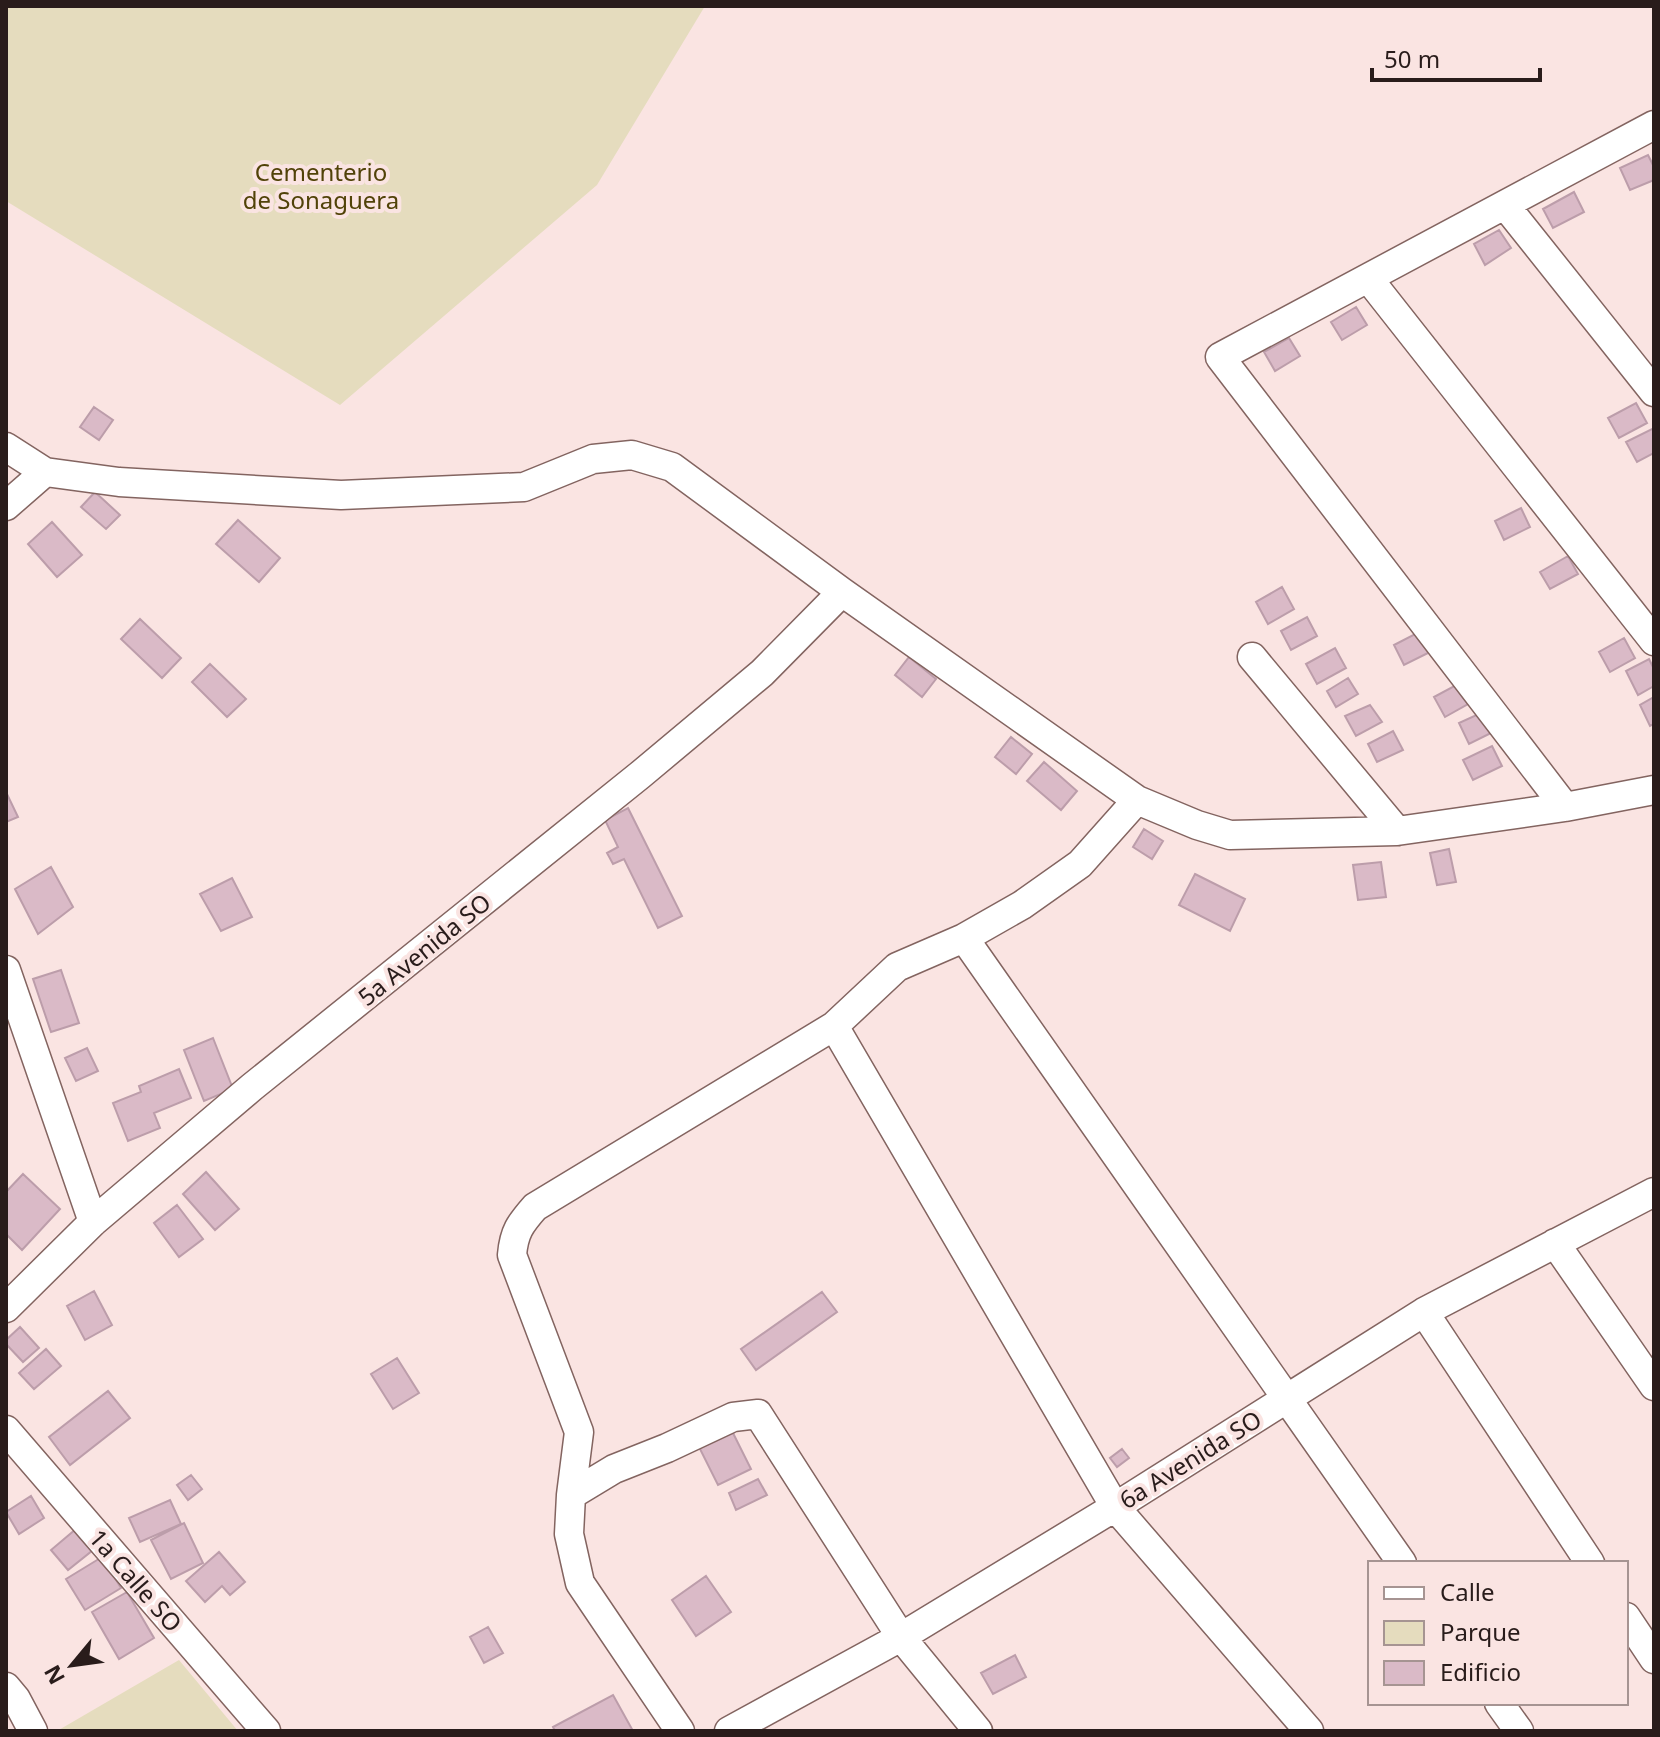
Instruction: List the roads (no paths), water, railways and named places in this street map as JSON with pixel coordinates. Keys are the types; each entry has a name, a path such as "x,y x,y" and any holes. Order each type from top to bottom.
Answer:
{"street":[{"path":"1565,807 1220,357 1654,126"},
{"path":"1505,205 1654,392"},
{"path":"1368,278 1654,641"},
{"path":"6,447 45,472 119,482 341,495 524,487 593,459 632,455 672,467 842,592 1137,800 1230,835 1397,831 1565,807 1654,790"},
{"path":"6,506 45,472"},
{"name":"5a Avenida SO","path":"6,1308 93,1222 252,1087 628,785 762,673 842,592"},
{"path":"1252,657 1397,831"},
{"path":"680,1731 580,1583 569,1534 579,1432 512,1255 514,1238 521,1222 535,1207 834,1026 897,967 964,938 1022,905 1080,864 1137,800"},
{"path":"964,938 1401,1561"},
{"path":"6,970 93,1222"},
{"path":"834,1026 1115,1507 1309,1731"},
{"name":"6a Avenida SO","path":"729,1731 901,1637 1115,1507 1424,1312 1654,1192"},
{"path":"1555,1243 1654,1386"},
{"path":"1424,1312 1589,1561"},
{"path":"571,1495 614,1469 733,1417 758,1414 901,1637 978,1731"},
{"name":"1a Calle SO","path":"6,1430 266,1731"},
{"path":"1628,1620 1654,1659"},
{"path":"6,1687 33,1731"},
{"path":"1500,1705 1519,1731"}],"park label":[{"name":"Cementerio de Sonaguera","path":"321,185"}]}
